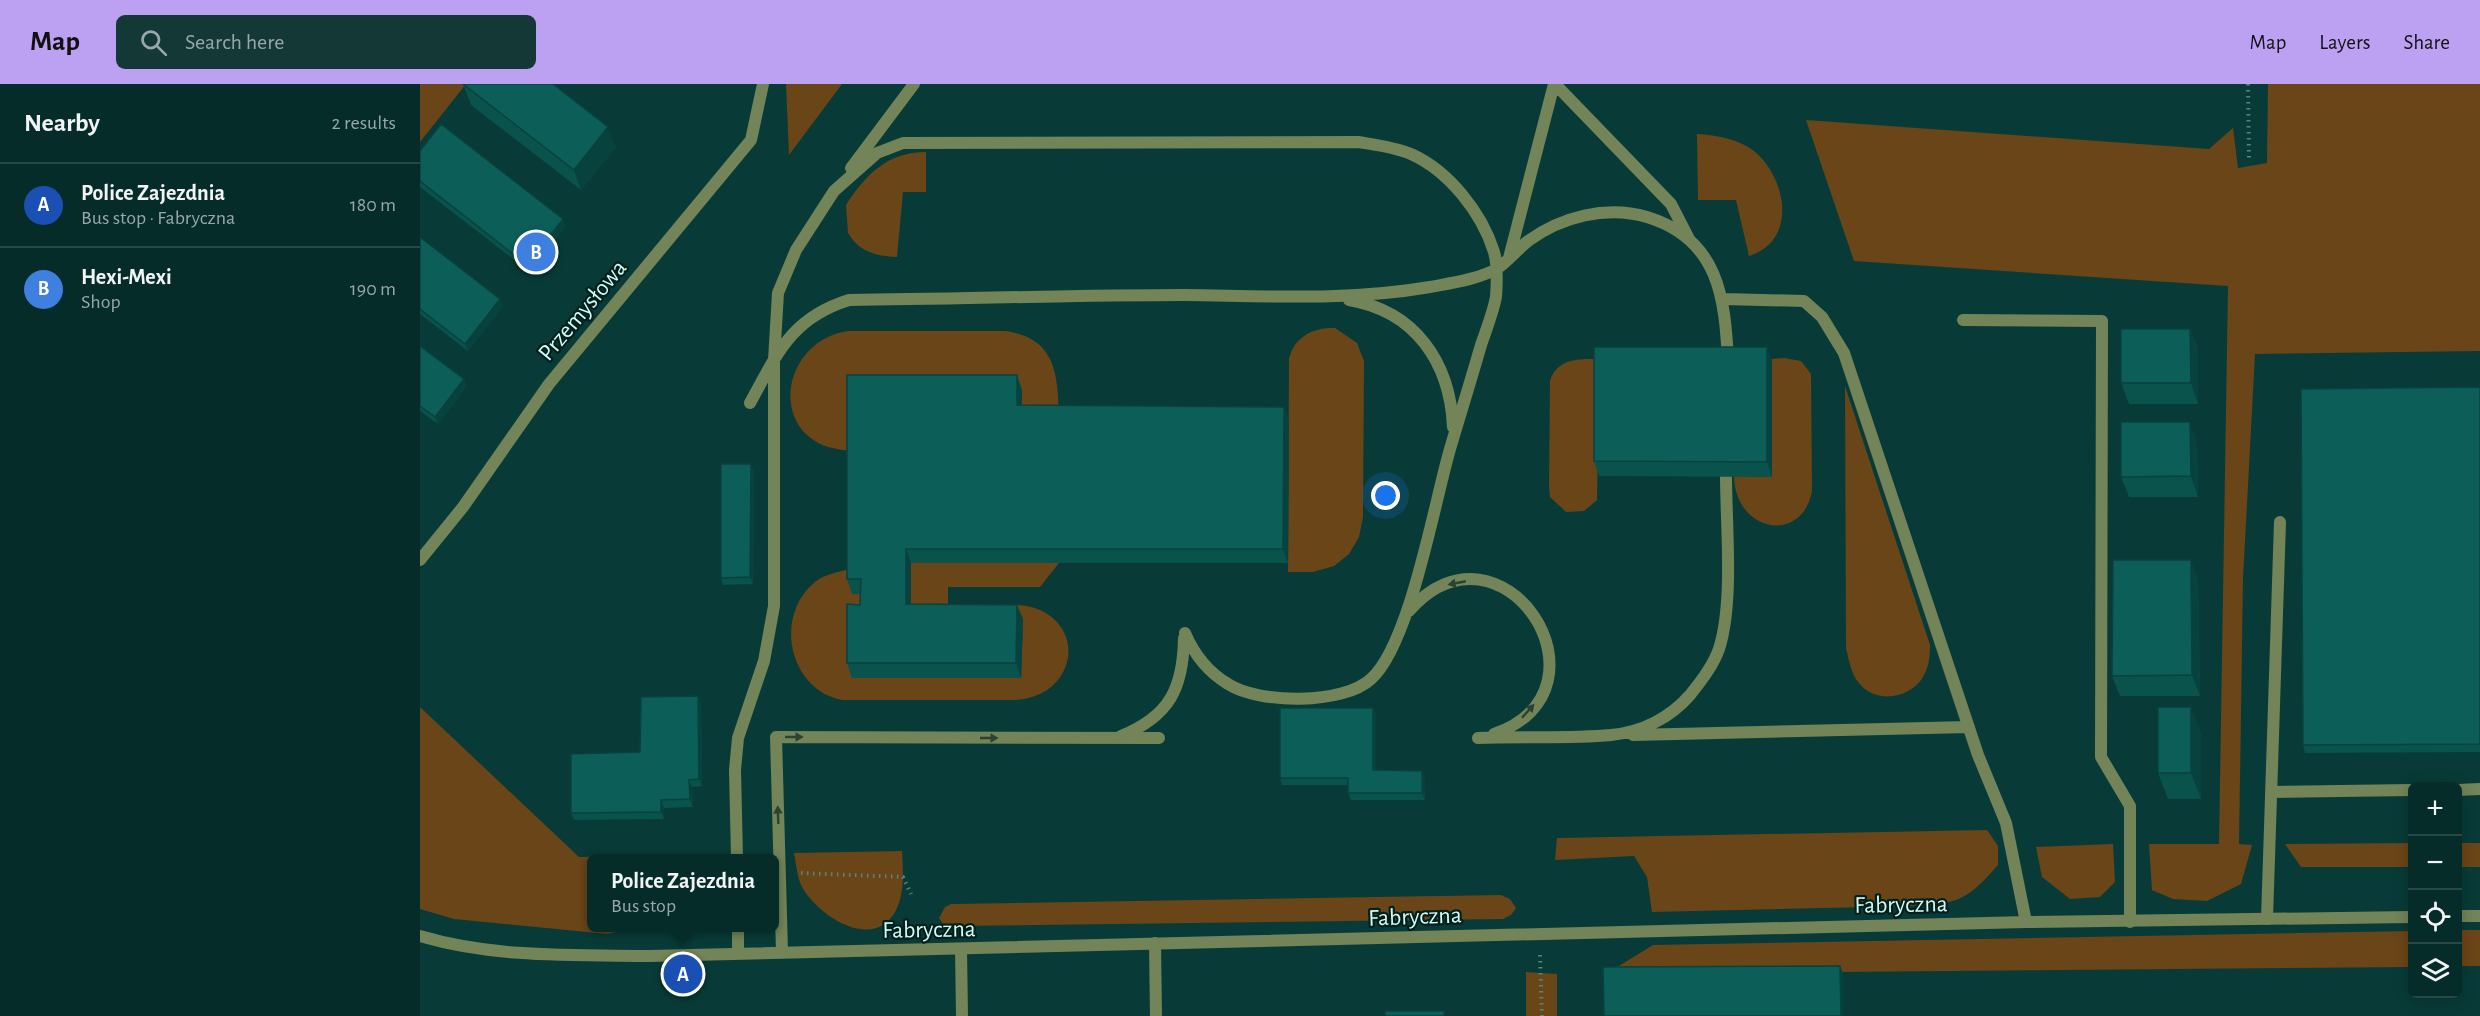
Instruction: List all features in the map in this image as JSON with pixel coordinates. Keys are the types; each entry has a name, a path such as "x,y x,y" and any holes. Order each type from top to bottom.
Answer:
{"street":[{"name":"Przemysłowa","path":"420,560 463,507 549,384 751,140 763,84"},
{"path":"736,854 735,778 738,738 764,661 773,615 776,310 785,274 810,225 914,84"},
{"path":"1555,84 1671,204 1690,241 1703,256 1724,299 1728,362"},
{"path":"1509,258 1555,84"},
{"path":"834,191 877,153 903,143 1358,142 1410,154 1434,167 1469,204 1494,251 1497,268 1496,298 1449,452 1406,615 1389,656 1370,681 1340,694 1321,697 1279,698 1254,695 1228,685 1193,652 1185,633 1182,675 1166,705 1137,729 1114,738"},
{"path":"750,403 774,360 796,329 811,316 849,300 1185,296 1336,298 1432,287 1497,268 1551,226 1599,213 1623,213 1647,217 1668,226 1690,241"},
{"path":"1336,298 1360,302 1383,310 1404,322 1422,338 1436,358 1446,380 1452,404 1453,428 1449,452"},
{"path":"1724,299 1804,301 1822,317 1844,353 1969,727 2006,823 2026,922"},
{"path":"1963,320 2102,321 2101,758 2130,806 2130,922"},
{"path":"1611,735 1649,725 1667,717 1698,685 1719,651 1726,595 1726,476"},
{"path":"2266,919 2280,522"},
{"path":"1406,615 1418,601 1433,590 1469,581 1488,582 1505,589 1521,598 1533,612 1548,646 1546,682 1538,699 1527,714 1513,726 1478,738 1969,727"},
{"path":"782,952 776,737 1159,738"},
{"path":"2462,790 2480,789"},
{"path":"2271,792 2408,790"},
{"path":"2462,916 2480,916"},
{"name":"Fabryczna","path":"420,936 491,949 555,955 961,949 2026,922 2408,917"},
{"path":"738,932 738,953"},
{"path":"1155,943 1156,1016"},
{"path":"961,949 962,1016"}],"path":[{"path":"2248,84 2249,159"},
{"path":"798,873 903,877 911,894"},
{"path":"1537,934 1541,966 1542,1016"}],"shaded area":[{"path":"420,84 466,84 420,142"},
{"path":"786,84 842,84 789,155"},
{"path":"2268,84 2480,84 2480,351 2255,354 2243,579 2239,844 2252,845 2241,884 2207,901 2173,899 2152,890 2149,844 2219,844 2228,286 1854,261 1806,120 2209,149 2233,128 2238,168 2267,163"},
{"path":"1697,134 1727,138 1741,143 1754,151 1774,177 1780,192 1781,223 1775,237 1765,248 1749,256 1736,200 1698,200"},
{"path":"926,152 926,192 903,192 897,257 875,254 857,245 848,233 846,205 879,167 900,156"},
{"path":"1335,328 1357,343 1364,361 1363,517 1359,537 1349,554 1334,566 1313,572 1288,572 1289,359 1300,339 1319,329"},
{"path":"848,331 1006,331 1023,335 1036,342 1052,363 1058,390 1059,421 851,451 828,447 809,436 797,421 791,403 792,384 798,366 810,350 827,338"},
{"path":"1784,358 1801,361 1811,374 1812,491 1806,508 1796,519 1783,525 1770,525 1756,520 1745,510 1737,495 1734,476 1772,477 1772,359"},
{"path":"1599,359 1597,500 1584,511 1566,512 1550,497 1550,381 1553,373 1563,364 1577,360"},
{"path":"1845,386 1930,645 1929,661 1923,677 1910,690 1892,696 1874,694 1859,683 1852,671 1846,648"},
{"path":"911,563 1059,563 1040,587 948,587 948,606 1008,604 1040,610 1055,620 1065,633 1068,648 1067,663 1060,677 1049,688 1034,697 1015,700 842,700 824,693 810,682 799,667 793,650 791,632 794,613 802,596 815,582 827,575 850,569 866,594 852,678 1021,677 1023,619 911,618"},
{"path":"420,707 579,857 587,857 587,932 616,932 607,934 454,919 420,909"},
{"path":"1987,830 1998,846 1998,865 1987,877 1970,893 1953,901 1914,906 1652,912 1647,877 1634,856 1555,860 1557,838"},
{"path":"2408,843 2408,867 2301,867 2285,844"},
{"path":"2462,843 2480,843 2480,867 2462,867"},
{"path":"2113,844 2115,882 2100,897 2070,899 2042,877 2036,847"},
{"path":"902,851 903,873 899,903 886,923 874,929 860,929 845,925 819,907 801,885 794,853"},
{"path":"1501,895 1510,899 1516,908 1511,915 1503,919 951,926 943,924 939,918 945,907 951,904"},
{"path":"2462,930 2480,930 2480,966 2462,966"},
{"path":"2408,931 2408,967 1606,974 1653,945"},
{"path":"1526,972 1557,974 1557,1016 1526,1016"}],"building":[{"path":"463,84 553,84 608,127 574,170"},
{"path":"441,124 563,219 527,265 420,181 420,151"},
{"path":"420,237 500,299 465,344 420,309"},
{"path":"2121,329 2190,329 2191,383 2121,383"},
{"path":"420,346 464,379 435,417 420,406"},
{"path":"1594,347 1767,347 1767,462 1594,461"},
{"path":"847,375 1017,375 1017,405 1284,407 1283,549 906,549 906,604 1017,605 1016,663 847,663 847,604 860,605 861,579 847,579"},
{"path":"2480,387 2480,744 2303,745 2301,389"},
{"path":"2121,422 2190,422 2191,476 2121,477"},
{"path":"721,464 751,464 750,577 721,578"},
{"path":"2113,560 2191,560 2192,675 2112,676"},
{"path":"698,696 699,779 689,780 690,799 661,800 661,812 571,813 571,754 640,752 641,697"},
{"path":"2158,707 2191,707 2191,773 2158,773"},
{"path":"1280,708 1373,708 1373,770 1422,771 1422,793 1348,793 1348,778 1280,778"},
{"path":"1840,966 1841,1016 1604,1016 1603,967"},
{"path":"1385,1011 1444,1011 1444,1016 1385,1016"}],"place":[{"name":"Hexi-Mexi","path":"536,252"},
{"name":"Police Zajezdnia","path":"683,974"}]}
